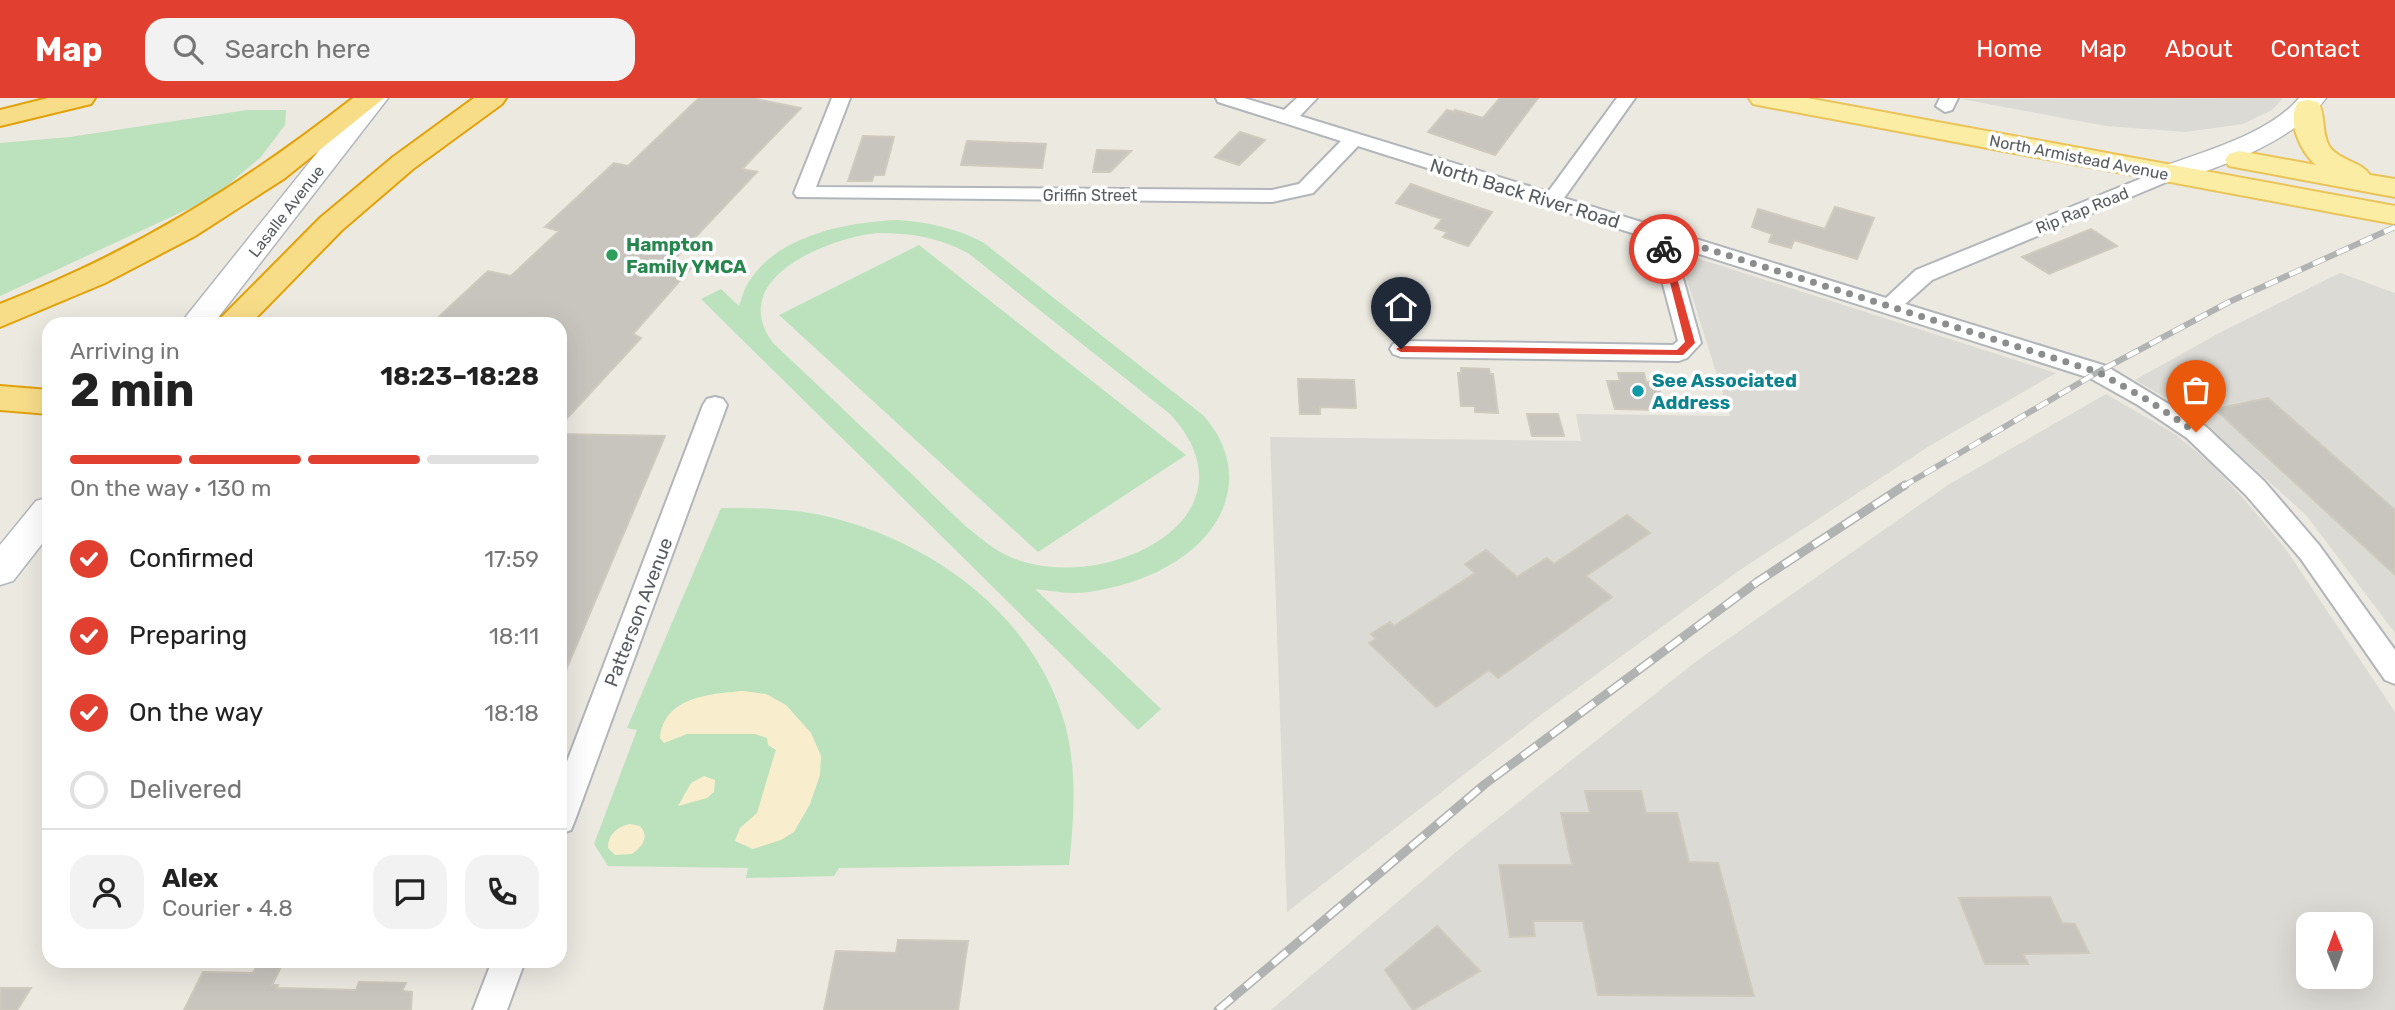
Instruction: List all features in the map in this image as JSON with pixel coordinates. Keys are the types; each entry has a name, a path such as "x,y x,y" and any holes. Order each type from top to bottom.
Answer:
{"highway":[{"path":"0,109 61,98"},
{"path":"0,118 81,98"},
{"path":"0,316 121,263 205,217 279,169 370,98"},
{"path":"238,317 331,224 403,163 492,98"},
{"path":"0,398 42,401"}],"main road":[{"name":"Lasalle Avenue","path":"202,317 375,98"},
{"name":"North Armistead Avenue","path":"1763,98 2395,215"},
{"name":"North Armistead Avenue","path":"1899,98 1947,102 2215,155 2395,187"},
{"name":"Rip Rap Road","path":"2169,174 2291,122 2311,103"},
{"path":"2311,103 2309,134 2316,149 2354,174 2395,187"},
{"path":"0,571 42,519"}],"street":[{"name":"Griffin Street","path":"841,98 804,193 1272,197 1306,189 1354,139"},
{"name":"North Back River Road","path":"1225,98 2098,372 2196,432 2255,488 2310,552 2395,673"},
{"path":"1287,118 1308,98"},
{"path":"1551,202 1626,98"},
{"name":"Rip Rap Road","path":"1890,306 1924,275 2169,174"},
{"path":"1401,349 1679,353 1690,343 1660,234"},
{"name":"Patterson Avenue","path":"567,801 715,405"},
{"path":"490,1010 505,968"}],"shaded area":[{"path":"2283,98 2272,110 2243,124 2185,132 2106,126 1961,99"},
{"path":"1678,252 2056,373 1931,445 1737,572 1542,714 1287,912 1270,437 1581,441 1576,414 1730,416"},
{"path":"2340,273 2395,293 2395,633 2306,515 2194,414 2135,380 2221,332"},
{"path":"2106,394 2175,434 2210,463 2244,499 2285,548 2395,712 2395,1010 1271,1010 1462,847 1698,660 1948,485"}],"green space":[{"path":"247,110 286,110 285,125 261,157 212,198 0,296 0,143 70,137"},
{"path":"897,220 931,224 963,233 984,243 1204,416 1219,437 1227,459 1229,480 1226,500 1204,537 1187,553 1148,576 1108,588 1076,593 1035,589 1161,709 1138,730 701,299 721,289 739,306 747,285 759,268 775,254 813,235 877,221","holes":["877,233 912,235 935,240 968,253 1170,414 1195,452 1198,487 1185,517 1159,540 1124,557 1085,566 1045,566 1008,556 962,522 773,343 762,320 762,299 772,281 789,266 834,243"]},
{"path":"919,245 1186,455 1038,552 779,315"},
{"path":"721,508 793,511 858,525 898,541 936,562 972,587 1003,616 1030,650 1051,687 1066,728 1074,796 1069,865 839,868 834,876 746,878 748,868 608,866 594,844 637,730 627,728"}],"sand":[{"path":"742,691 766,694 786,705 811,733 821,756 820,775 810,804 794,832 781,840 753,849 735,841 740,828 757,813 776,750 768,745 767,738 755,734 687,734 664,743 660,738 663,724 679,706 703,696"},
{"path":"704,776 715,780 714,792 707,798 678,806 691,783"},
{"path":"630,824 640,826 644,842 632,854 615,855 608,848 610,839 617,829"}],"building":[{"name":"Hampton Family YMCA","path":"699,98 751,98 801,108 742,169 757,172 671,263 692,267 633,334 641,338 567,418 567,317 439,317 488,271 511,276 559,231 545,227 614,163 628,166"},
{"path":"1500,98 1538,98 1495,155 1428,132 1447,110 1483,118"},
{"path":"1240,132 1265,140 1239,165 1215,157"},
{"path":"863,136 894,137 884,175 874,175 872,181 848,181"},
{"path":"967,141 1046,144 1042,168 961,165"},
{"path":"1097,150 1131,151 1110,172 1093,172"},
{"path":"1411,184 1492,212 1468,246 1443,237 1447,232 1435,228 1442,219 1396,203"},
{"path":"1835,207 1874,218 1857,259 1794,240 1791,248 1769,242 1772,234 1752,227 1758,209 1825,229"},
{"path":"2091,229 2117,246 2049,274 2022,257"},
{"path":"1461,368 1489,369 1490,374 1493,374 1498,413 1475,412 1475,406 1461,406 1458,373 1461,373"},
{"name":"See Associated Address","path":"1618,373 1644,373 1646,382 1657,382 1666,410 1615,409 1607,381 1620,381"},
{"path":"1298,379 1354,380 1356,408 1320,407 1320,414 1300,414"},
{"path":"2268,398 2395,510 2395,575 2215,409"},
{"path":"1527,414 1558,414 1564,436 1532,436"},
{"path":"567,434 665,436 567,667"},
{"path":"1627,515 1650,533 1586,576 1612,597 1498,678 1489,670 1436,707 1369,643 1376,639 1371,634 1390,622 1394,626 1475,573 1465,564 1486,550 1517,577 1547,558 1554,564"},
{"path":"1585,791 1641,791 1646,813 1677,813 1689,862 1718,863 1754,996 1598,995 1583,921 1533,921 1535,936 1510,937 1499,865 1572,865 1561,813 1590,813"},
{"path":"2050,897 2062,923 2075,924 2089,953 2023,954 2028,964 1985,964 1959,898"},
{"path":"1437,926 1480,971 1413,1010 1385,970"},
{"path":"898,940 968,941 958,1010 824,1010 836,951 896,953"},
{"path":"256,968 280,968 272,985 278,985 277,988 356,990 359,982 406,983 402,991 412,992 411,1010 184,1010 203,972 253,973"},
{"path":"0,988 31,988 17,1010 0,1010"}],"railway":[{"path":"1902,487 2098,372 2229,302 2395,227"},
{"path":"1218,1010 1485,784 1757,582 1905,485"}],"way so far":[{"path":"1664,249 1660,234 2098,372 2196,432"}],"place":[{"name":"Hampton Family YMCA","path":"612,255"},
{"name":"See Associated Address","path":"1638,391"}],"route":[{"path":"1401,349 1679,353 1690,343 1664,249"}]}
